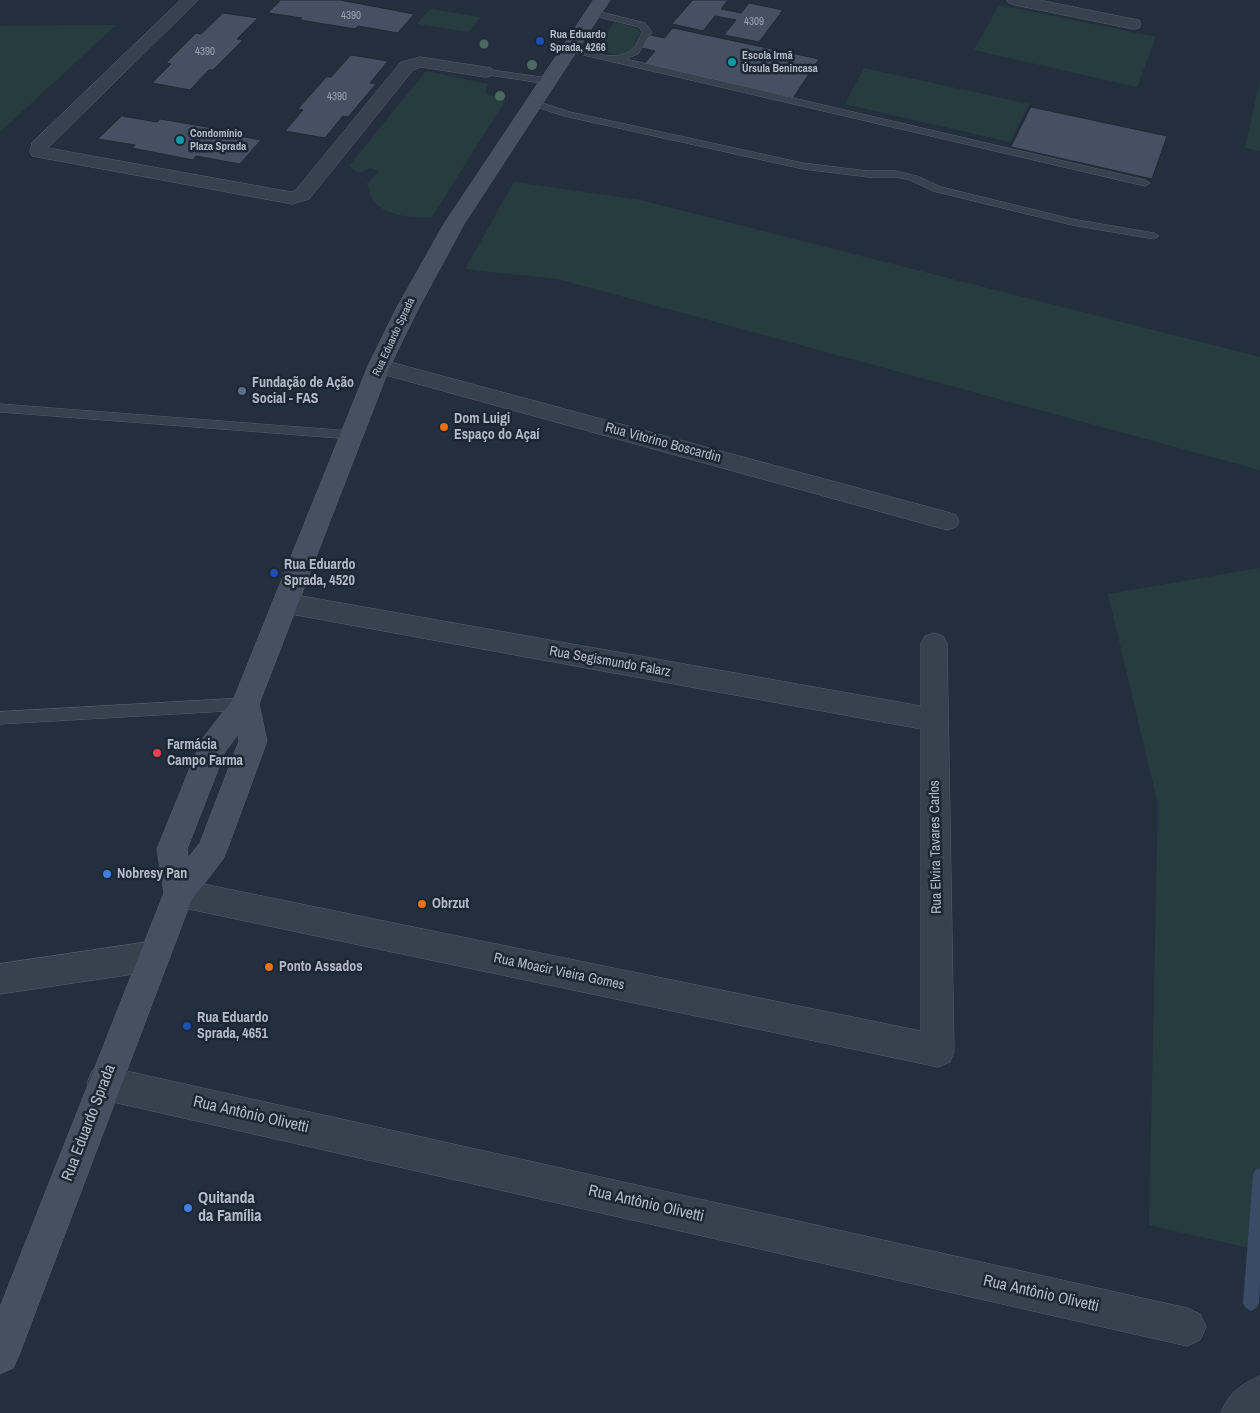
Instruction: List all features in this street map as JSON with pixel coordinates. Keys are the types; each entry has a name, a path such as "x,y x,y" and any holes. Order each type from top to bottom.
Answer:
{"main road":[{"name":"Rua Eduardo Sprada","path":"179,893 172,849 212,746 245,704 379,366 436,253 473,193 597,7"},
{"name":"Rua Eduardo Sprada","path":"0,1355 179,893 212,850 252,741 245,704"}],"street":[{"path":"190,0 38,146 39,152 292,198 302,195 407,66 420,62 485,72"},
{"path":"1015,0 1133,24"},
{"name":"Rua Vitorino Boscardin","path":"379,366 947,521"},
{"name":"Rua Segismundo Falarz","path":"285,603 935,720"},
{"name":"Rua Elvira Tavares Carlos","path":"934,643 938,1051"},
{"name":"Rua Moacir Vieira Gomes","path":"179,893 938,1051"},
{"path":"0,979 154,956"},
{"name":"Rua Antônio Olivetti","path":"104,1083 1187,1326"},
{"path":"1240,1413 1260,1395"}],"lane":[{"path":"597,7 642,25 646,32 638,49 627,58 604,59"},
{"path":"569,49 604,59 1145,183"},
{"path":"485,72 548,82"},
{"path":"533,103 567,114 803,166 868,174 896,174 913,178 937,189 1072,222 1154,236"},
{"path":"0,408 351,435"},
{"path":"0,718 245,704"}],"green space":[{"path":"999,5 1156,37 1137,87 974,50"},
{"path":"430,9 481,17 469,32 417,24"},
{"path":"614,22 637,28 640,33 632,48 622,55 594,51"},
{"path":"116,25 0,132 0,26"},
{"path":"864,68 1029,104 1010,142 845,104"},
{"path":"426,71 488,84 485,93 505,101 432,217 399,215 384,210 372,199 367,183 378,172 371,168 358,173 349,166"},
{"path":"1260,80 1260,151 1245,148"},
{"path":"514,182 640,200 1260,357 1260,470 558,279 465,269"},
{"path":"1260,568 1260,1235 1249,1248 1149,1225 1158,804 1108,594"}],"building":[{"path":"281,0 340,0 414,14 398,33 358,26 355,29 268,13"},
{"path":"693,0 728,0 721,9 741,13 749,3 783,10 759,42 724,35 736,20 715,16 703,31 672,24"},
{"name":"Condomínio Plaza Sprada","path":"223,13 258,18 237,39 243,40 213,70 209,70 190,90 152,83 171,64 166,63 196,33 201,34"},
{"name":"Escola Irmã Úrsula Benincasa","path":"673,28 819,59 793,98 644,64 655,51 642,48 644,41 651,35 664,38"},
{"name":"Condomínio Plaza Sprada","path":"351,55 388,61 370,83 376,84 348,117 343,116 325,138 285,131 303,110 298,109 326,77 331,77"},
{"path":"1031,107 1167,136 1152,179 1011,147"},
{"name":"Condomínio Plaza Sprada","path":"122,116 157,122 160,119 219,129 217,132 261,140 240,164 196,156 193,160 132,148 135,145 98,139"}],"waterway":[{"path":"1251,1303 1260,1175"}],"place":[{"name":"Rua Eduardo Sprada, 4266","path":"540,41"},
{"name":"Escola Irmã Úrsula Benincasa","path":"732,62"},
{"name":"Condomínio Plaza Sprada","path":"180,140"},
{"name":"Fundação de Ação Social - FAS","path":"242,391"},
{"name":"Dom Luigi Espaço do Açaí","path":"444,427"},
{"name":"Rua Eduardo Sprada, 4520","path":"274,573"},
{"name":"Farmácia Campo Farma","path":"157,753"},
{"name":"Nobresy Pan","path":"107,874"},
{"name":"Obrzut","path":"422,904"},
{"name":"Ponto Assados","path":"269,967"},
{"name":"Rua Eduardo Sprada, 4651","path":"187,1026"},
{"name":"Quitanda da Família","path":"188,1208"}]}
